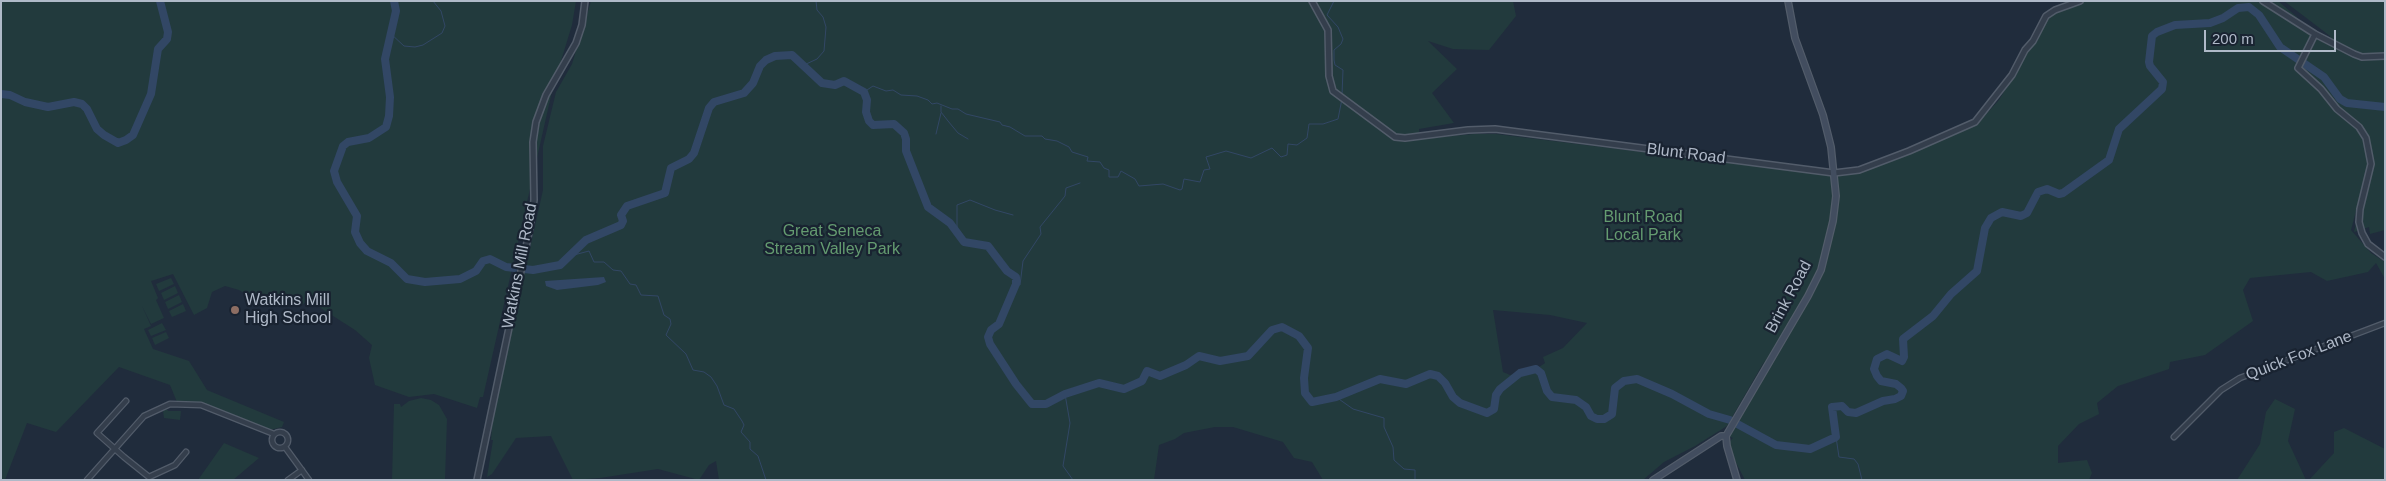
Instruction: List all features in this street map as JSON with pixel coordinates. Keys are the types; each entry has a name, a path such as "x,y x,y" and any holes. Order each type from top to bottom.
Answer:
{"main road":[{"name":"Brink Road","path":"1726,436 1808,296 1821,270 1833,221 1836,196 1834,173 1823,115 1795,38 1788,1"},
{"path":"1653,480 1721,436 1726,436 1737,480"}],"street":[{"name":"Watkins Mill Road","path":"477,480 530,228 534,200 533,142 538,113 546,94 576,43 582,24 585,1"},
{"name":"Blunt Road","path":"1312,1 1328,30 1330,83 1333,91 1392,136 1399,138 1468,130 1495,130 1834,173 1859,170 1909,151 1975,122 2012,76 2024,50 2034,41 2046,16 2055,10 2080,1"},
{"path":"2263,1 2315,34 2362,57 2385,56"},
{"path":"2315,34 2298,66 2321,89 2337,109 2360,127 2366,138 2371,164 2360,209 2359,222 2368,244 2385,257"},
{"name":"Quick Fox Lane","path":"2174,437 2221,390 2240,378 2385,323"},
{"path":"126,401 97,433 115,449 149,477 175,465 186,452"},
{"path":"86,480 144,416 162,407 178,403 201,405 274,434 278,432 286,434 288,441 285,447"},
{"path":"274,434 272,441 275,447 285,447"},
{"path":"285,447 309,480"},
{"path":"288,480 302,470"}],"green space":[{"path":"1,1 576,1 572,25 553,87 483,397 480,397 477,408 434,394 409,397 375,385 369,358 372,345 355,330 308,300 302,305 275,296 244,293 225,286 212,292 207,308 194,315 173,274 151,281 158,298 156,300 164,318 151,324 142,306 151,326 144,329 153,349 189,361 207,390 284,422 282,427 270,430 201,403 177,402 170,385 119,367 56,432 27,423 5,480 1,480"},
{"name":"Great Seneca Stream Valley Park","path":"591,1 1513,1 1516,16 1489,50 1453,49 1428,41 1457,69 1432,93 1454,123 1419,129 1420,139 1496,134 1838,176 1861,172 1978,123 1999,100 2047,20 2057,12 2085,1 2278,1 2297,17 2303,30 2333,47 2330,36 2284,1 2385,1 2385,230 2370,234 2369,227 2354,232 2361,201 2359,200 2351,230 2371,253 2385,262 2385,279 2376,263 2368,272 2327,281 2311,272 2250,278 2243,290 2253,321 2205,355 2170,362 2169,369 2118,386 2097,403 2099,414 2079,424 2058,446 2058,463 2087,460 2092,473 2089,480 1745,480 1729,449 1730,441 1733,438 1728,436 1739,421 1765,360 1727,426 1664,462 1643,480 1323,480 1312,462 1294,458 1283,442 1233,427 1215,427 1184,433 1175,439 1159,445 1154,480 719,480 716,461 709,465 699,480 658,469 573,480 551,436 516,438 492,474 487,477 493,440 491,440 493,414 543,190 543,146 556,92 572,64","holes":["1493,310 1550,315 1587,323 1563,348 1543,357 1545,363 1536,369 1510,375 1503,372"]},
{"path":"171,278 174,284 159,291 156,284"},
{"path":"175,286 178,293 164,300 161,293"},
{"path":"179,295 182,302 168,309 165,302"},
{"path":"183,304 186,311 172,317 169,311"},
{"path":"162,323 166,330 151,336 148,330"},
{"path":"166,332 169,338 155,345 152,338"},
{"path":"421,398 431,400 439,405 447,419 445,480 392,480 394,404 400,404 401,407 409,401"},
{"path":"2275,399 2295,409 2288,441 2306,480 2237,480 2260,444 2266,412"},
{"path":"167,409 168,411 181,411 180,420 164,418 163,411"},
{"path":"2344,428 2385,449 2385,480 2309,480 2334,453 2334,432"},
{"path":"224,443 259,458 233,480 198,480"}],"water":[{"path":"604,277 606,282 598,285 557,290 546,286 545,281"}],"waterway":[{"path":"1,94 48,107 74,102 82,104 87,109 97,129 104,135 118,143 126,140 133,135 151,94 158,49 167,39 168,32 160,1"},
{"path":"394,1 396,11 385,59 390,97 389,116 386,127 369,138 348,142 343,146 334,171 337,182 357,216 355,232 360,243 367,251 391,263 407,279 425,282 460,279 476,271 483,261 490,259 506,267 533,270 560,265 586,240 621,225 623,221 621,215 627,206 665,193 671,168 689,159 694,153 709,108 714,102 744,93 753,83 760,66 766,60 775,56 792,55 822,83 835,85 844,81 864,92 867,100 866,112 869,121 873,125 894,124 904,133 906,151 928,207 950,223 964,242 988,246 1007,271 1016,277 1016,284 999,324 991,330 988,337 990,344 1016,384 1032,404 1046,404 1065,394 1099,383 1124,389 1142,381 1147,371 1160,376 1186,365 1199,356 1220,361 1248,356 1272,330 1282,327 1299,336 1308,348 1304,378 1305,393 1312,402 1336,397 1380,379 1406,384 1430,374 1438,376 1445,383 1453,397 1460,403 1487,413 1494,409 1496,395 1500,389 1520,373 1536,369 1541,373 1547,391 1552,397 1576,400 1586,407 1591,416 1597,419 1604,419 1612,414 1615,388 1624,381 1637,379 1672,394 1709,414 1730,420 1776,445 1810,449 1836,437 1832,407 1842,406 1848,412 1856,413 1883,401 1901,396 1903,391 1901,388 1896,384 1881,381 1877,376 1874,369 1877,359 1887,354 1902,361 1904,357 1903,339 1933,316 1951,294 1977,271 1985,228 1991,218 2002,212 2021,216 2027,213 2038,192 2047,189 2059,194 2063,193 2109,160 2119,129 2162,89 2163,82 2149,62 2152,36 2157,32 2175,25 2210,23 2223,18 2238,8 2249,7 2259,15 2280,47 2324,77 2340,99 2347,103 2385,107"},
{"path":"390,33 404,46 415,47 423,45 442,33 445,26 441,11 433,1"},
{"path":"804,65 817,59 824,51 826,27 823,17 817,10 816,1"},
{"path":"1334,1 1327,15 1338,27 1343,39 1341,44 1334,50 1335,65 1343,70 1342,95"},
{"path":"864,92 873,86 886,91 893,90 901,95 917,96 928,100 932,104 937,103 952,109 958,109 966,114 1000,122 1002,125 1010,127 1025,136 1042,136 1045,139 1057,141 1069,147 1072,152 1088,157 1087,161 1100,162 1104,168 1109,170 1109,177 1118,177 1121,171 1135,179 1139,186 1163,184 1180,190 1182,189 1184,179 1200,182 1204,170 1210,169 1206,157 1226,151 1251,158 1272,148 1281,157 1287,155 1288,144 1297,145 1307,138 1309,124 1323,124 1338,119 1342,99"},
{"path":"941,106 941,112 948,121 958,133 968,139"},
{"path":"936,134 941,113"},
{"path":"1016,284 1020,285 1023,261 1041,234 1040,227 1065,196 1066,188 1080,183"},
{"path":"957,231 957,205 970,200 1013,215"},
{"path":"570,256 589,251 594,262 604,262 613,270 621,271 630,284 636,285 641,295 658,296 664,315 670,319 671,324 666,335 686,354 693,370 704,372 711,377 717,386 724,405 734,409 744,425 741,432 750,442 750,449 758,456 766,480"},
{"path":"1065,394 1070,423 1063,466 1073,480"},
{"path":"1336,397 1353,409 1384,418 1384,427 1393,447 1394,460 1404,469 1415,470 1415,480"},
{"path":"1836,437 1839,457 1854,459 1858,464 1862,480"}],"place":[{"name":"Watkins Mill High School","path":"235,310"}],"park label":[{"name":"Blunt Road Local Park","path":"1643,227"}]}
